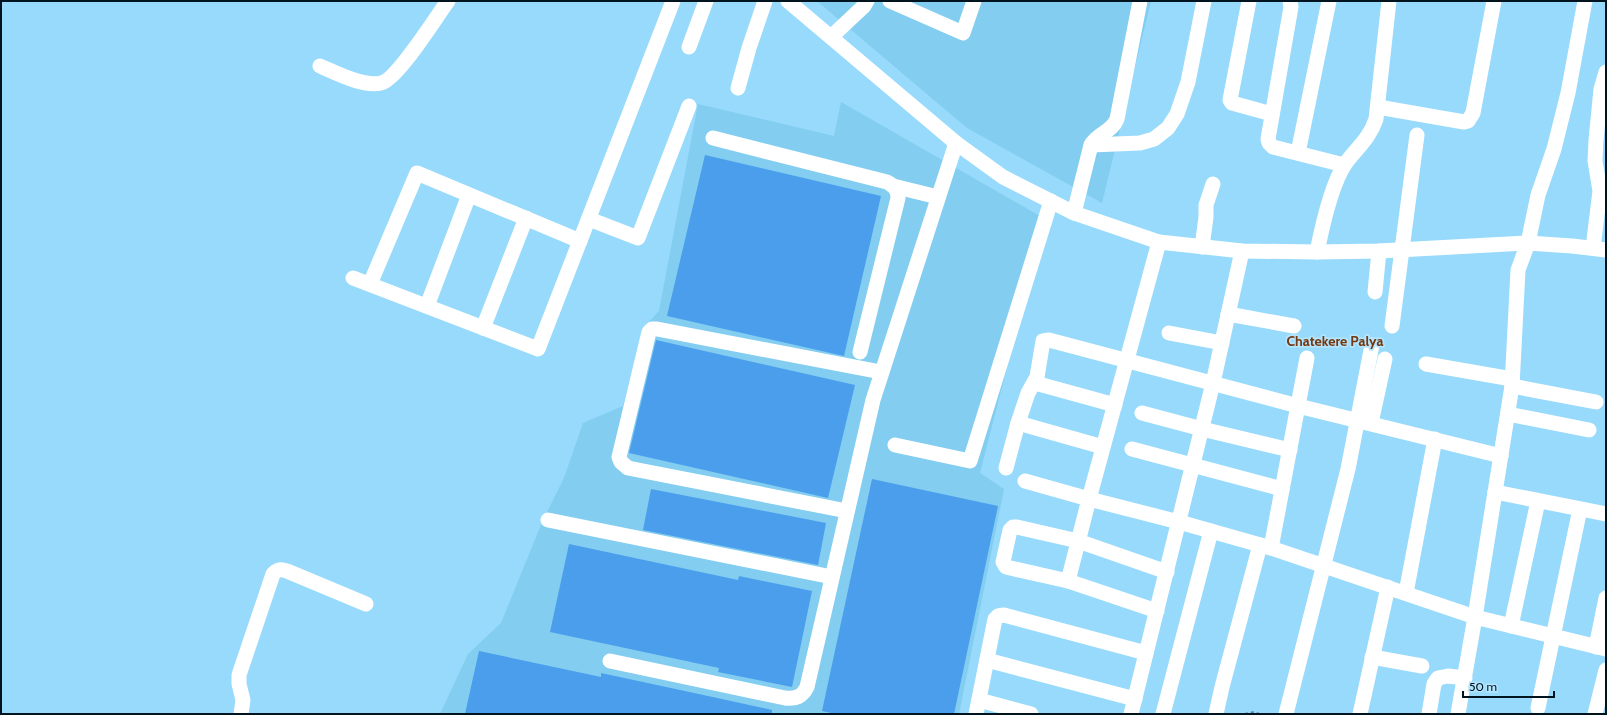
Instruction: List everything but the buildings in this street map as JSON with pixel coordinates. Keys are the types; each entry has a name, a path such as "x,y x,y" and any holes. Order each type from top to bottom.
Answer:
{"street":[{"path":"320,66 350,78 368,83 382,83 398,71 448,1"},
{"path":"353,278 538,349 673,1"},
{"path":"688,47 706,1"},
{"path":"738,88 749,48 765,1"},
{"path":"788,1 956,143 1003,177 1074,213 1159,242 1202,248 1242,251 1317,252 1528,243 1599,249 1603,192 1595,161 1595,154 1601,89 1606,72"},
{"path":"831,37 864,6 867,1"},
{"path":"890,1 963,33 974,1"},
{"path":"1074,213 1091,145 1097,138 1115,125 1117,119 1140,1"},
{"path":"1091,145 1140,143 1154,139 1168,128 1177,114 1188,82 1204,1"},
{"path":"1249,1 1230,100 1232,103 1272,114"},
{"path":"1290,1 1291,7 1272,114 1268,139 1269,143 1273,147 1344,165"},
{"path":"1298,153 1329,1"},
{"path":"1317,252 1330,201 1344,165 1373,128 1378,107 1389,1"},
{"path":"1378,107 1464,122 1468,121 1474,114 1494,1"},
{"path":"1458,714 1508,414 1512,382 1518,270 1528,243 1538,195 1554,149 1568,93 1584,1"},
{"path":"589,219 638,238 689,106"},
{"path":"1392,326 1403,249 1416,135"},
{"path":"713,138 886,182 898,191 898,198 860,352"},
{"path":"610,661 785,698 799,697 804,693 873,400 956,143"},
{"path":"370,284 417,173 580,241"},
{"path":"1202,248 1206,205 1213,184"},
{"path":"893,186 938,197"},
{"path":"427,306 469,195"},
{"path":"895,445 970,461 1051,201"},
{"path":"483,328 526,218"},
{"path":"1068,581 1159,242"},
{"path":"1375,292 1380,250"},
{"path":"1131,714 1180,522 1242,251"},
{"path":"1228,314 1294,326"},
{"path":"847,511 628,468 621,462 619,457 648,332 652,329 657,329 881,372"},
{"path":"1169,333 1222,343"},
{"path":"1006,468 1028,392 1035,382 1043,342 1046,340 1128,359 1298,406 1501,456"},
{"path":"1364,422 1372,344"},
{"path":"1216,714 1222,687 1282,489 1307,358"},
{"path":"1286,714 1348,469 1385,359"},
{"path":"1426,364 1596,402"},
{"path":"1035,382 1115,405"},
{"path":"1142,413 1290,450"},
{"path":"1508,414 1589,430"},
{"path":"1018,423 1104,447"},
{"path":"1406,593 1435,439"},
{"path":"1132,449 1282,489"},
{"path":"1025,481 1265,546 1475,616 1601,648 1606,598"},
{"path":"1495,492 1606,514"},
{"path":"1511,626 1538,501"},
{"path":"1538,708 1580,509"},
{"path":"548,520 832,577"},
{"path":"1157,611 1068,581 1004,565 1003,562 1010,530 1013,527 1017,527 1078,541 1167,572"},
{"path":"1163,714 1211,531"},
{"path":"241,714 243,700 239,684 239,675 273,574 276,571 287,570 366,604"},
{"path":"1360,714 1388,587"},
{"path":"1031,714 977,707 994,618 1004,615 1146,653"},
{"path":"1372,657 1422,666"},
{"path":"987,660 1135,699"},
{"path":"1595,714 1606,670"},
{"path":"1429,714 1434,684 1438,678 1448,676 1464,678"}],"path":[{"path":"1245,714 1254,712 1260,714"}],"shaded area":[{"path":"817,1 1151,1 1102,203 967,128"},
{"path":"841,102 1045,219 980,473 1004,489 959,714 440,714 468,654 501,623 543,520 564,478 583,423 623,406 645,326 659,311 698,104 834,136"}],"district":[{"name":"Chatekere Palya","path":"1335,341"}]}
